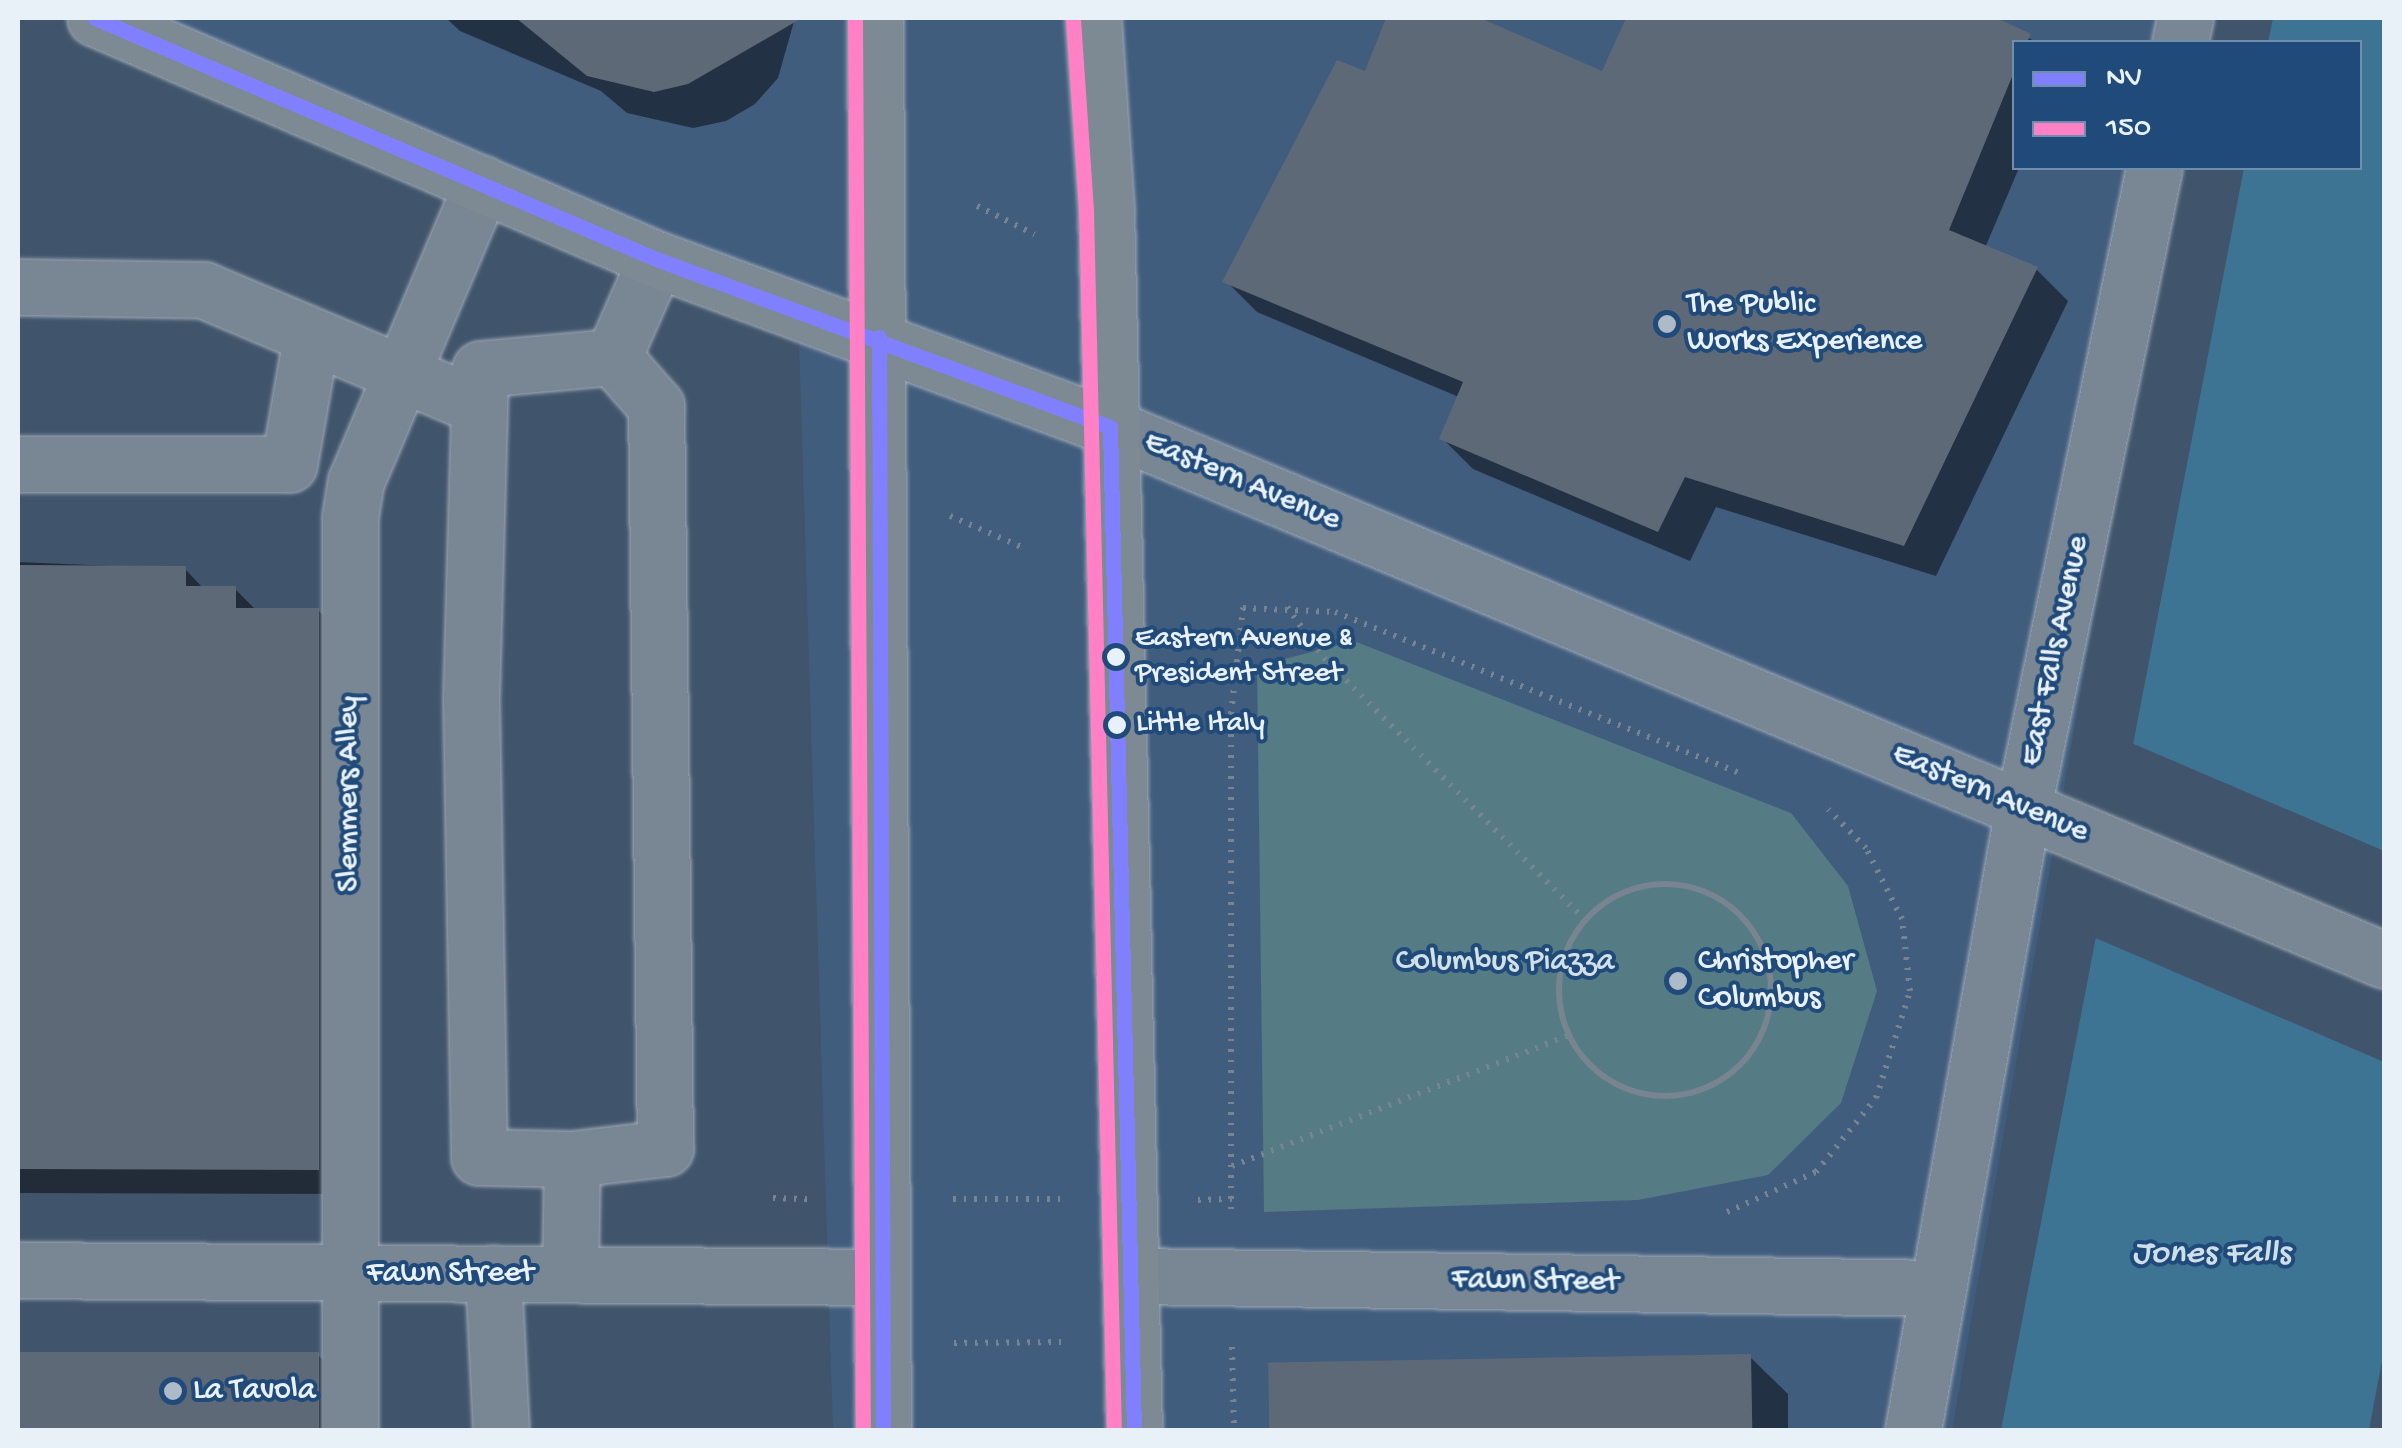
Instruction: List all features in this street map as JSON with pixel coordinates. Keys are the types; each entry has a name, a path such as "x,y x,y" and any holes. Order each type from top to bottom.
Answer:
{"main road":[{"name":"Eastern Avenue","path":"95,18 656,259 879,336 1110,427"},
{"path":"875,18 883,1430"},
{"path":"1098,28 1134,1430"}],"street":[{"name":"East Falls Avenue","path":"1913,1430 2024,808 2154,170"},
{"name":"Slemmers Alley","path":"350,1430 350,518 356,481 482,184"},
{"path":"613,356 656,259"},
{"path":"18,287 204,290 479,406"},
{"path":"18,464 289,464 311,338"},
{"path":"613,356 656,406 664,1148 572,1159 479,1157 471,698 480,369 613,356"},
{"name":"Eastern Avenue","path":"1110,427 2384,960"},
{"path":"570,1274 572,1159"},
{"name":"Fawn Street","path":"18,1270 882,1277"},
{"path":"493,1273 501,1430"},
{"name":"Fawn Street","path":"1133,1276 1938,1288"}],"path":[{"path":"977,206 1038,235"},
{"path":"949,516 1022,547"},
{"path":"1286,606 1324,658 1585,920"},
{"path":"1234,1430 1230,1277 1232,714 1243,608 1286,606 1336,612 1756,780"},
{"path":"1722,1214 1816,1172 1876,1098 1910,991 1902,919 1866,848 1829,809 1811,802"},
{"path":"1660,884 1694,887 1724,900 1750,923 1766,954 1772,986 1767,1022 1737,1068 1691,1094 1654,1096 1618,1086 1589,1064 1568,1036 1558,1000 1561,963 1585,920 1626,890 1660,884"},
{"path":"1232,1166 1568,1036"},
{"path":"948,1198 1074,1199"},
{"path":"934,1343 1078,1342"}],"shaded area":[{"path":"95,18 2198,18 2194,40 2012,40 2012,170 2172,170 1952,1430 833,1430 798,309"}],"green space":[{"name":"Columbus Piazza","path":"1354,641 1791,813 1848,886 1877,991 1841,1103 1768,1175 1638,1200 1264,1212 1257,666"}],"water":[{"name":"Jones Falls","path":"2273,18 2384,18 2384,1350 2369,1430 2001,1430 2244,170 2362,170 2362,40 2268,40"}],"pier":[{"path":"2129,742 2384,851 2384,1062 2091,936"}],"building":[{"path":"516,18 802,18 688,84 654,92 587,76"},
{"name":"The Public Works Experience","path":"1386,18 1480,18 1602,71 1626,18 1997,18 2031,34 2028,40 2012,40 2012,77 1949,230 2038,267 1904,546 1685,477 1658,532 1439,439 1463,382 1222,282 1337,60 1365,71"},
{"path":"18,565 186,566 186,586 236,586 236,608 319,608 319,1170 18,1169"},
{"name":"La Tavola","path":"18,1352 319,1352 319,1430 18,1430"},
{"path":"1751,1354 1752,1430 1269,1430 1268,1362"}],"transit line":[{"name":"NV","path":"95,18 656,259 1110,427"},
{"name":"150","path":"855,18 863,1430"},
{"name":"150","path":"1073,19 1086,210 1114,1430"},
{"name":"NV","path":"879,337 883,1430"},
{"name":"NV","path":"1110,427 1134,1430"}],"place":[{"name":"The Public Works Experience","path":"1667,324"},
{"name":"Eastern Avenue & President Street","path":"1116,657"},
{"name":"Little Italy","path":"1117,725"},
{"name":"Christopher Columbus","path":"1678,981"},
{"name":"La Tavola","path":"173,1391"}]}
